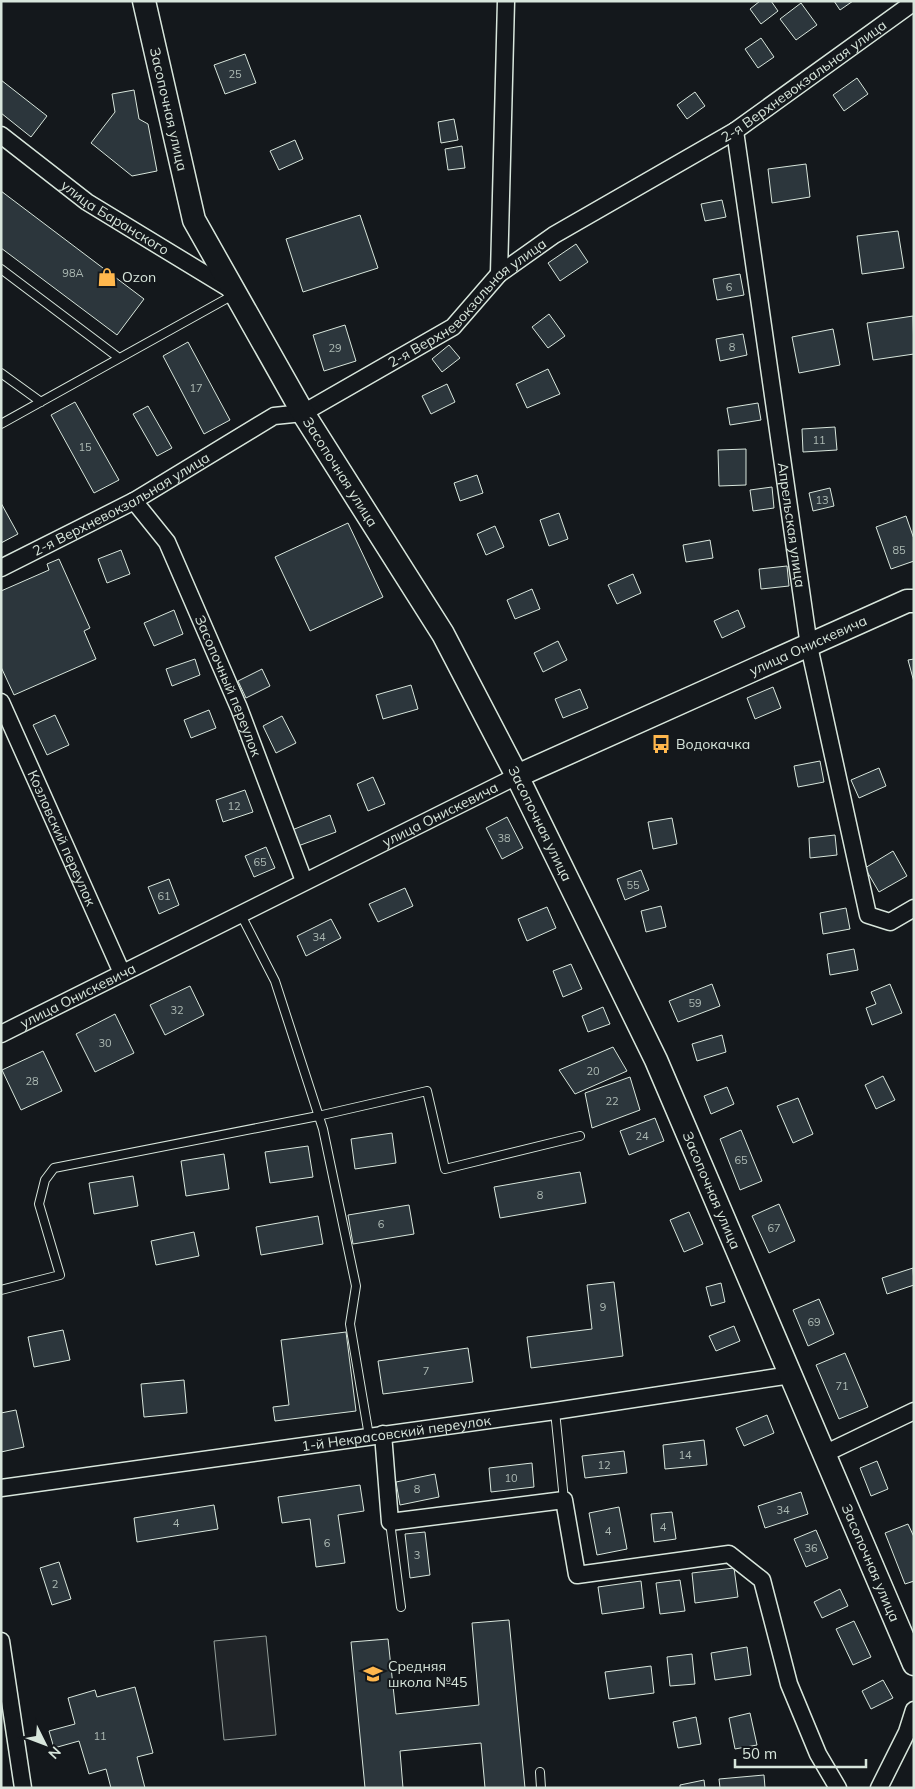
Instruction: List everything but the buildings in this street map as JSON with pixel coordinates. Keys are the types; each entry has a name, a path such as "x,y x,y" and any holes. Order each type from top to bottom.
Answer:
{"street":[{"name":"Засопочная улица","path":"144,1 194,220 303,413 442,634 517,776 656,1060 914,1664"},
{"path":"498,274 506,1"},
{"name":"2-я Верхневокзальная улица","path":"1,568 134,501 274,416 303,413 453,327 498,274 554,235 735,131 914,2"},
{"name":"Апрельская улица","path":"735,131 809,646 868,915 890,922 914,908"},
{"name":"улица Баранского","path":"1,135 86,202 236,293"},
{"name":"Засопочный переулок","path":"134,501 167,542 239,708 304,881"},
{"name":"улица Онискевича","path":"1,1034 517,776 907,601 914,601"},
{"name":"Козловский переулок","path":"1,702 122,973"},
{"name":"1-й Некрасовский переулок","path":"1,1488 555,1411 791,1375"},
{"path":"824,1454 914,1411"},
{"path":"376,1435 390,1522 564,1500 577,1575 729,1554 762,1580 789,1684 818,1754 838,1788"},
{"path":"1,1641 23,1788"},
{"path":"879,1788 908,1732 914,1710"}],"lane":[{"path":"1,269 119,358"},
{"path":"1,424 236,293"},
{"path":"1,372 41,402"},
{"path":"240,913 275,981 323,1129 356,1286 350,1324 376,1435"},
{"path":"1,1290 60,1275 39,1204 45,1180 54,1168 318,1116 427,1092 445,1169 580,1136"},
{"path":"555,1411 564,1500"},
{"path":"390,1522 401,1607"},
{"path":"540,1772 541,1788"}],"shaded area":[{"path":"266,1636 276,1735 224,1740 214,1641"}],"place":[{"name":"Ozon","path":"107,277"},
{"name":"Водокачка","path":"661,744"},
{"name":"Средняя школа №45","path":"373,1674"}]}
